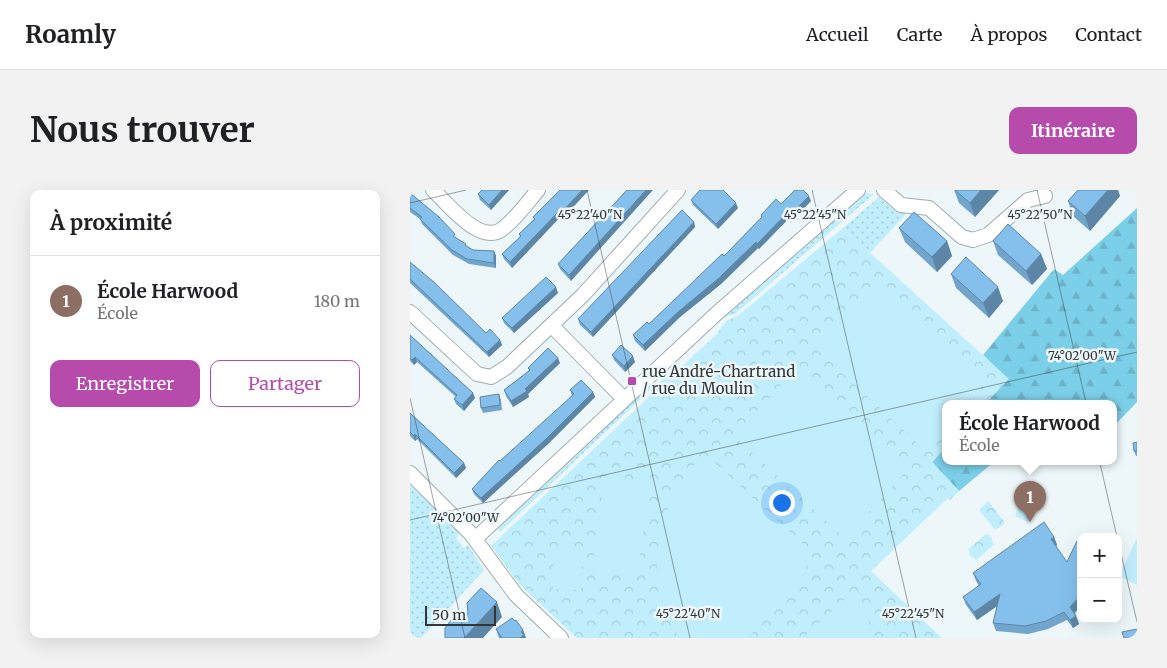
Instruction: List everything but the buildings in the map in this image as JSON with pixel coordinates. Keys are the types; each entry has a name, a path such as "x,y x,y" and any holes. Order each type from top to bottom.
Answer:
{"street":[{"path":"433,190 472,226 487,234 495,233 505,226 538,190"},
{"path":"410,312 473,371 484,377 491,377 502,371 583,295 678,190"},
{"path":"475,539 624,399 858,190"},
{"path":"884,190 901,205 930,208 962,237 972,240 988,235 1028,200 1045,196"},
{"path":"552,326 624,399"},
{"path":"410,473 475,539 516,595 561,638"}],"green space":[{"path":"863,193 874,194 735,314 724,317"},
{"path":"879,197 894,210 906,214 870,253 843,228"},
{"path":"1137,208 1137,402 1117,423 1117,400 989,400 1008,379 983,355 1054,269 1063,275"},
{"path":"843,228 1009,379 989,400 942,400 942,451 932,462 959,491 950,500 948,498 871,571 942,638 577,638 520,585 491,546 654,392 662,379 680,368 717,334 726,321 739,315"},
{"path":"878,278 988,379 969,400 942,400 942,429 924,449 814,347"},
{"path":"799,365 910,467 845,538 734,436"},
{"path":"658,376 650,390 500,532 498,528"},
{"path":"942,451 942,465 990,465 959,491 932,462"},
{"path":"705,454 805,546 807,573 748,638 680,638 668,615 660,591 657,567 659,542 665,518 674,495 688,473"},
{"path":"605,476 650,482 637,577 592,571"},
{"path":"1031,482 1046,489 1030,523 1015,516"},
{"path":"410,485 460,533 456,538 464,548 468,545 484,570 421,638 410,638"},
{"path":"988,501 1004,521 1004,524 995,530 979,510"},
{"path":"986,534 991,537 994,545 976,560 970,555 968,549"},
{"path":"1137,538 1137,585 1122,578 1122,570"},
{"path":"554,546 583,547 581,590 553,589"},
{"path":"848,597 868,621 876,638 803,638"}],"place":[{"name":"rue André-Chartrand / rue du Moulin","path":"632,381"},
{"name":"École Harwood","path":"1030,522"}]}
